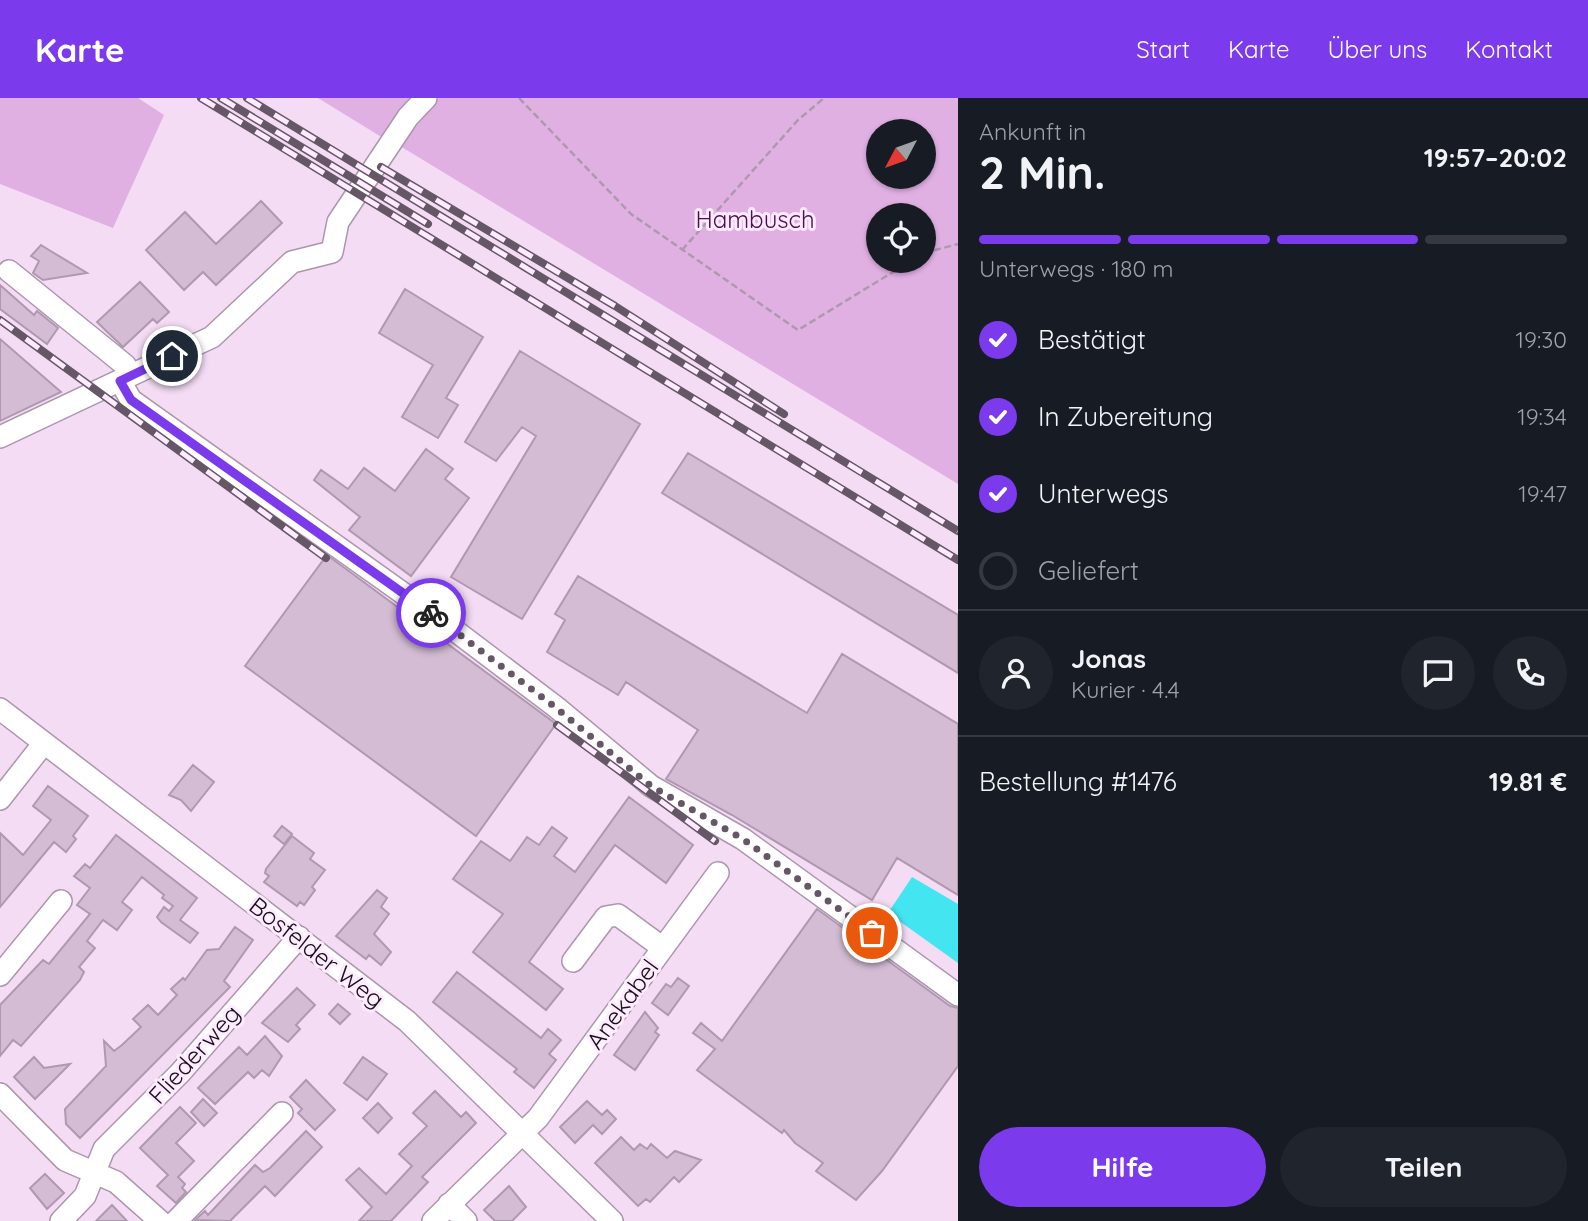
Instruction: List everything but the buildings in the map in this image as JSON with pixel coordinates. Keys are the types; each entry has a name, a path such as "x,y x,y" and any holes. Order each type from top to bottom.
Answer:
{"street":[{"path":"0,437 212,337 292,262 332,252 338,222 408,117 426,98"},
{"path":"9,271 125,365 125,378 131,400 449,626 555,707 651,786 743,839 958,995"},
{"name":"Bosfelder Weg","path":"0,709 407,1021 612,1221"},
{"path":"0,799 44,743"},
{"name":"Anekabel","path":"433,1221 538,1118 719,873"},
{"path":"0,975 61,901"},
{"path":"573,961 606,917 618,915 663,948"},
{"name":"Fliederweg","path":"61,1221 85,1196 104,1149 180,1073 299,937"},
{"path":"0,1094 65,1160 116,1182 160,1221"},
{"path":"176,1221 282,1113"},
{"path":"449,1204 466,1221"}],"path":[{"path":"519,98 631,214 797,330 891,273"},
{"path":"682,250 798,120 824,98"},
{"path":"936,250 958,244"}],"green space":[{"path":"0,98 138,98 164,115 113,228 0,184"},
{"path":"318,98 416,98 383,138"},
{"name":"Hambusch","path":"439,98 958,98 958,484 400,146"}],"water":[{"path":"912,877 958,904 958,963 888,913"}],"railway":[{"path":"201,98 958,560"},
{"path":"221,98 428,224"},
{"path":"247,98 958,531"},
{"path":"381,167 615,306 784,414"},
{"path":"0,320 326,558"},
{"path":"557,725 715,841"}],"way so far":[{"path":"431,613 555,707 651,786 743,839 872,933"}],"route":[{"path":"172,356 120,381 131,400 431,613"}]}
